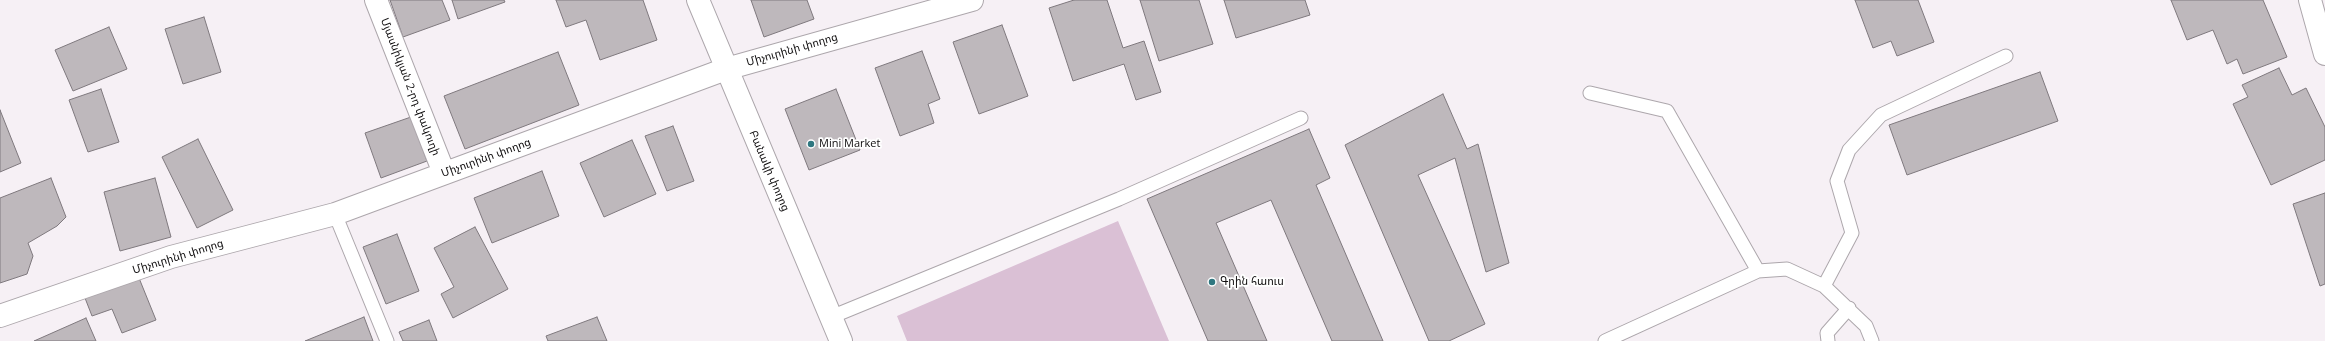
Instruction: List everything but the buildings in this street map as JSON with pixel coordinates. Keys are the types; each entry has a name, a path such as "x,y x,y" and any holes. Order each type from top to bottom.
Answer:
{"street":[{"name":"Մյասնիկյան 2-րդ փակուղի","path":"376,0 444,173"},
{"name":"Բանակի փողոց","path":"698,0 841,341"},
{"name":"Միչուրինի փողոց","path":"0,316 171,257 335,214 726,69 972,0"},
{"path":"2310,0 2325,54"}],"lane":[{"path":"1824,286 1852,233 1837,181 1850,150 1881,115 2006,56"},
{"path":"1590,93 1667,111 1758,271"},
{"path":"831,317 1119,199 1301,118"},
{"path":"335,214 386,341"},
{"path":"1605,341 1758,271 1787,269 1824,286 1866,326 1872,341"},
{"path":"1828,341 1827,333 1834,322 1848,308"}],"shaded area":[{"path":"1118,221 1169,341 907,341 897,316"}],"place":[{"name":"Mini Market","path":"811,144"},
{"name":"Գրին հաուս","path":"1212,282"}]}
